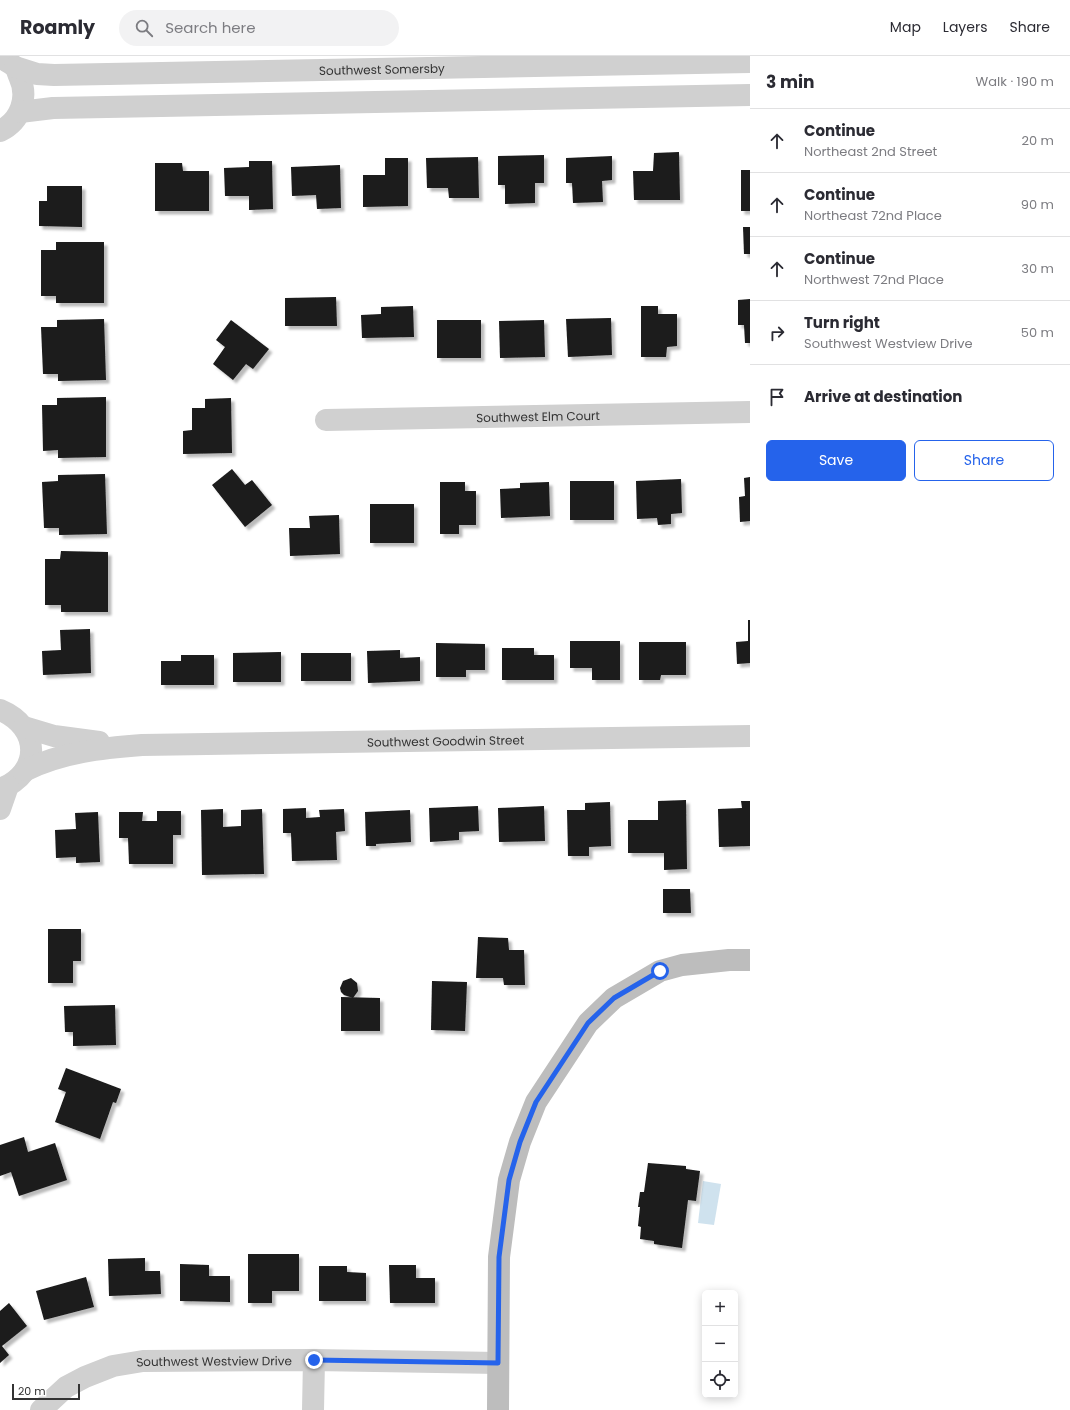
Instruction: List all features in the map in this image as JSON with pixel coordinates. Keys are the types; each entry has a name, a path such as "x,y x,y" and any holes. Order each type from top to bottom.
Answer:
{"street":[{"name":"Southwest Somersby","path":"8,62 37,74 54,75 412,62 750,62"},
{"path":"7,126 24,101 22,81 8,62"},
{"path":"412,62 413,101"},
{"path":"7,126 53,108 750,96"},
{"name":"Southwest Elm Court","path":"326,420 750,412"},
{"path":"0,694 12,717 29,738 31,748 30,759 26,770"},
{"name":"Southwest Goodwin Street","path":"12,717 60,737 142,745"},
{"name":"Southwest Goodwin Street","path":"4,788 26,770 41,763 71,753 142,745 750,736"},
{"path":"0,809 4,788"},
{"path":"498,1410 499,1257 509,1180 520,1142 536,1102 588,1023 614,998 660,971 682,965 729,960 750,960"},
{"path":"313,1410 314,1360"},
{"name":"Southwest Westview Drive","path":"41,1410 66,1387 113,1366 143,1361 314,1360 498,1363"}],"water":[{"path":"703,1181 721,1184 714,1225 698,1223"}],"building":[{"path":"679,152 680,200 634,200 633,171 653,171 654,153"},
{"path":"544,155 544,183 535,183 535,203 505,204 505,185 498,185 498,156"},
{"path":"612,156 612,180 602,181 603,202 573,203 572,183 566,183 566,158"},
{"path":"478,157 479,198 449,198 448,188 427,188 426,158"},
{"path":"385,158 408,158 408,206 363,207 363,175 385,175"},
{"path":"249,161 272,161 273,209 249,210 249,196 225,196 224,168 249,167"},
{"path":"155,163 182,163 183,171 209,171 209,211 155,211"},
{"path":"340,165 341,208 317,209 316,195 292,196 291,167"},
{"path":"741,170 750,170 750,211 741,211"},
{"path":"47,186 82,186 82,227 39,226 39,201 47,201"},
{"path":"743,227 750,227 750,254 744,254"},
{"path":"56,242 104,242 104,303 56,303 56,296 41,296 41,250 56,250"},
{"path":"336,297 337,326 285,326 285,298"},
{"path":"750,299 750,343 745,343 744,325 738,325 738,300"},
{"path":"413,306 414,337 362,338 361,315 381,314 381,307"},
{"path":"641,306 658,306 658,314 677,314 677,346 667,347 666,357 641,357"},
{"path":"611,318 612,355 568,357 566,319"},
{"path":"104,319 106,380 58,381 58,374 43,374 41,327 57,327 57,320"},
{"path":"231,320 269,349 253,369 246,364 233,380 213,364 225,347 216,340"},
{"path":"437,320 481,320 481,358 437,358"},
{"path":"544,320 545,357 500,358 499,321"},
{"path":"106,397 106,457 58,458 58,450 43,451 42,405 57,405 57,398"},
{"path":"231,398 232,453 183,454 183,431 192,430 192,408 205,408 205,399"},
{"path":"232,469 245,485 252,480 272,505 245,527 212,485"},
{"path":"105,474 107,534 59,535 59,528 44,528 42,482 58,481 58,475"},
{"path":"750,477 750,521 740,522 739,497 745,496 744,478"},
{"path":"681,479 682,513 671,514 671,524 658,525 657,518 637,519 636,481"},
{"path":"570,481 614,481 614,520 570,520"},
{"path":"440,482 465,482 465,491 476,491 476,525 459,525 459,534 440,534"},
{"path":"549,482 550,516 501,518 500,489 520,488 520,483"},
{"path":"370,504 414,504 414,543 370,543"},
{"path":"339,515 340,554 290,556 289,528 310,528 309,516"},
{"path":"61,551 108,552 108,612 61,612 61,605 45,605 45,559 60,559"},
{"path":"748,620 750,620 750,663 737,664 736,642 748,641"},
{"path":"90,629 91,673 43,675 42,651 61,650 60,630"},
{"path":"570,641 620,641 620,680 592,680 592,668 570,668"},
{"path":"639,642 686,642 686,675 661,675 660,680 639,680"},
{"path":"436,643 485,644 485,670 466,670 466,677 436,677"},
{"path":"502,648 534,648 534,655 554,655 554,680 502,680"},
{"path":"400,650 400,658 420,657 420,681 368,683 367,651"},
{"path":"281,652 281,682 233,682 233,653"},
{"path":"301,653 351,653 351,681 301,681"},
{"path":"181,655 214,655 214,685 161,685 161,661 181,661"},
{"path":"686,800 687,869 664,870 664,853 628,853 628,820 658,820 658,801"},
{"path":"741,801 750,801 750,846 719,847 718,809 742,808"},
{"path":"610,802 611,846 589,847 589,856 568,856 567,810 585,810 585,803"},
{"path":"478,806 479,831 459,832 459,840 430,842 429,808"},
{"path":"544,806 545,841 499,842 498,808"},
{"path":"306,808 306,818 320,817 319,810 344,809 345,831 336,832 337,860 292,861 291,833 283,833 283,809"},
{"path":"223,809 223,827 241,826 241,810 262,809 264,874 202,875 201,810"},
{"path":"410,810 411,842 366,846 365,812"},
{"path":"157,811 181,811 181,835 173,835 173,864 129,864 128,838 119,838 119,812 143,812 142,821 157,821"},
{"path":"98,812 100,862 76,863 76,857 56,858 55,830 76,829 75,813"},
{"path":"663,889 690,889 691,913 663,913"},
{"path":"48,929 81,929 81,961 73,961 73,983 48,983"},
{"path":"478,937 508,938 509,950 524,950 525,985 504,985 503,978 476,978"},
{"path":"351,978 357,983 358,991 353,998 344,995 340,988 343,981"},
{"path":"432,981 467,982 465,1031 431,1030"},
{"path":"341,997 380,998 380,1031 341,1031"},
{"path":"115,1005 116,1045 73,1046 73,1032 65,1032 64,1006"},
{"path":"66,1068 121,1089 116,1103 113,1102 100,1139 55,1122 66,1092 58,1089"},
{"path":"24,1137 28,1152 55,1143 67,1180 19,1196 11,1172 0,1176 0,1145"},
{"path":"648,1163 686,1166 686,1169 700,1171 696,1201 688,1200 682,1248 654,1244 654,1241 640,1239 641,1227 638,1226 640,1207 638,1207 640,1192 644,1192"},
{"path":"248,1254 299,1254 299,1291 272,1291 272,1303 248,1303"},
{"path":"145,1258 145,1271 160,1271 161,1294 109,1296 108,1259"},
{"path":"180,1264 209,1265 209,1276 230,1276 230,1302 180,1301"},
{"path":"389,1265 416,1265 416,1278 435,1278 435,1303 390,1303"},
{"path":"319,1266 347,1266 347,1272 366,1273 366,1301 319,1301"},
{"path":"86,1277 94,1307 44,1320 36,1291"},
{"path":"9,1303 27,1326 2,1346 9,1355 0,1363 0,1311"}],"route":[{"path":"314,1360 498,1363 499,1257 509,1180 520,1142 536,1102 570,1048 588,1023 614,998 660,971"}]}
